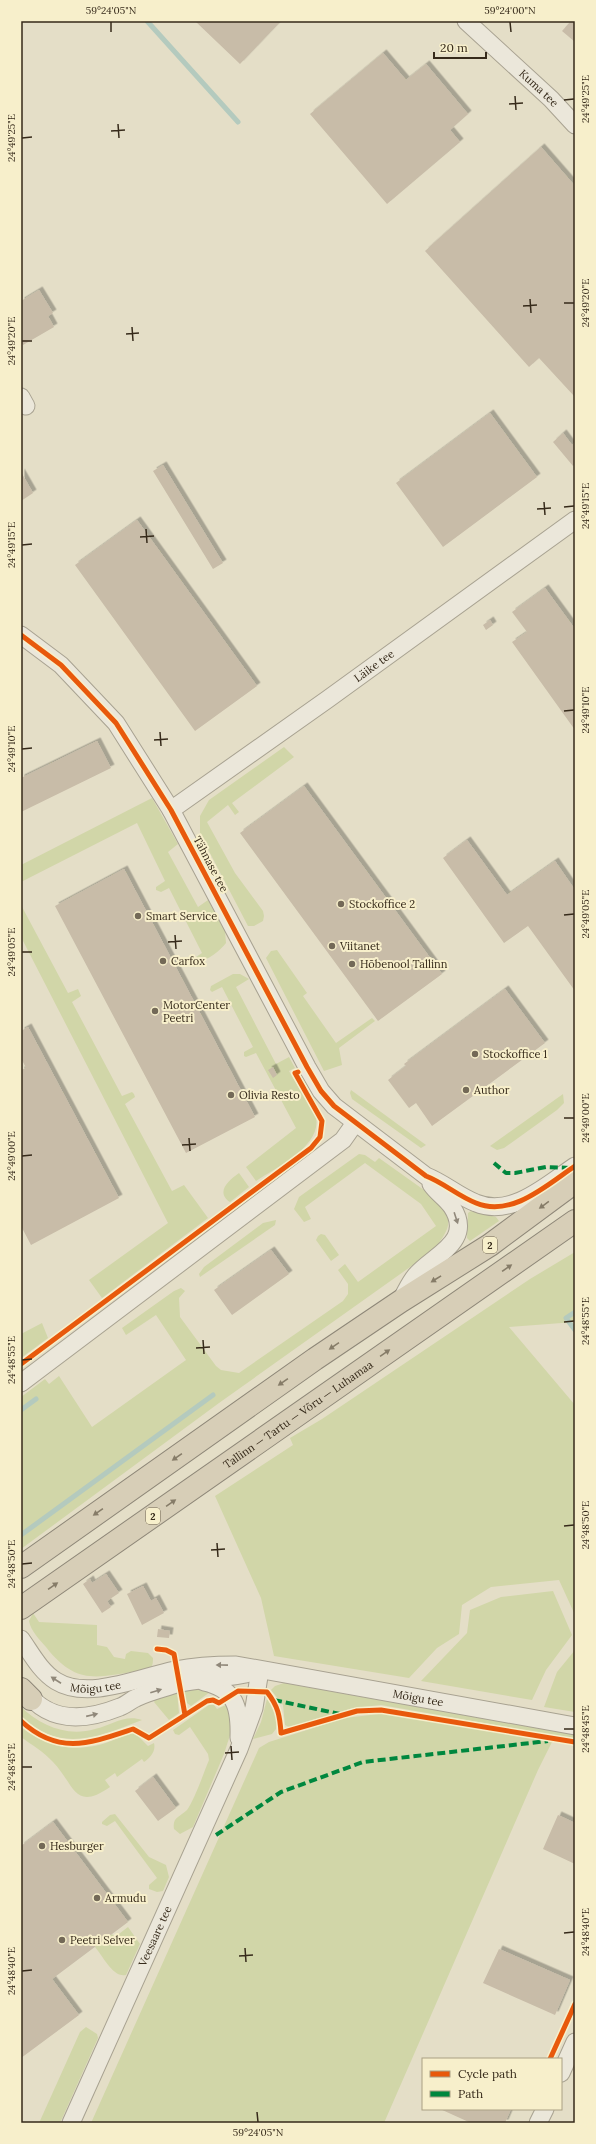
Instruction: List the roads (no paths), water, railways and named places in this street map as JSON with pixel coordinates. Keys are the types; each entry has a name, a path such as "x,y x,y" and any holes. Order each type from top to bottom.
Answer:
{"highway":[{"name":"2","path":"21,1567 401,1301 490,1245 575,1182"},
{"name":"Tallinn — Tartu — Võru — Luhamaa","path":"21,1608 575,1221"}],"street":[{"name":"Kuma tee","path":"466,21 551,99 575,125"},
{"name":"Läike tee","path":"171,810 328,699 575,520"},
{"name":"Tähnase tee","path":"21,635 61,665 116,724 171,810 322,1091 334,1106 426,1176"},
{"path":"21,1383 343,1140 355,1123"},
{"path":"426,1176 440,1182 464,1198 478,1204 497,1206 510,1204 528,1198 575,1166"},
{"path":"401,1301 416,1274 441,1255 451,1245 457,1235 459,1224 452,1207 436,1190 426,1176"},
{"name":"Mõigu tee","path":"21,1639 46,1674 63,1685 75,1688 96,1689 176,1669 206,1665 236,1665 575,1726"},
{"name":"Mõigu tee","path":"24,1691 47,1712 73,1718 90,1716 121,1707 137,1697 179,1684 198,1680 237,1676 260,1670"},
{"name":"Veesaare tee","path":"71,2123 239,1749 254,1708 260,1670"},
{"name":"Veesaare tee","path":"198,1680 224,1688 231,1696 238,1708 239,1749"},
{"path":"562,2071 575,2042"},
{"path":"538,2123 544,2110"}],"waterway":[{"path":"147,21 238,122"},
{"path":"575,1312 566,1318 575,1330"},
{"path":"21,1535 213,1395"},
{"path":"21,1410 36,1399"}],"place":[{"name":"Stockoffice 2","path":"341,904"},
{"name":"Smart Service","path":"138,916"},
{"name":"Viitanet","path":"332,946"},
{"name":"Carfox","path":"163,961"},
{"name":"Hõbenool Tallinn","path":"352,964"},
{"name":"MotorCenter Peetri","path":"155,1011"},
{"name":"Stockoffice 1","path":"475,1054"},
{"name":"Author","path":"466,1090"},
{"name":"Olivia Resto","path":"231,1095"},
{"name":"Hesburger","path":"42,1846"},
{"name":"Armudu","path":"97,1898"},
{"name":"Peetri Selver","path":"62,1940"}]}
